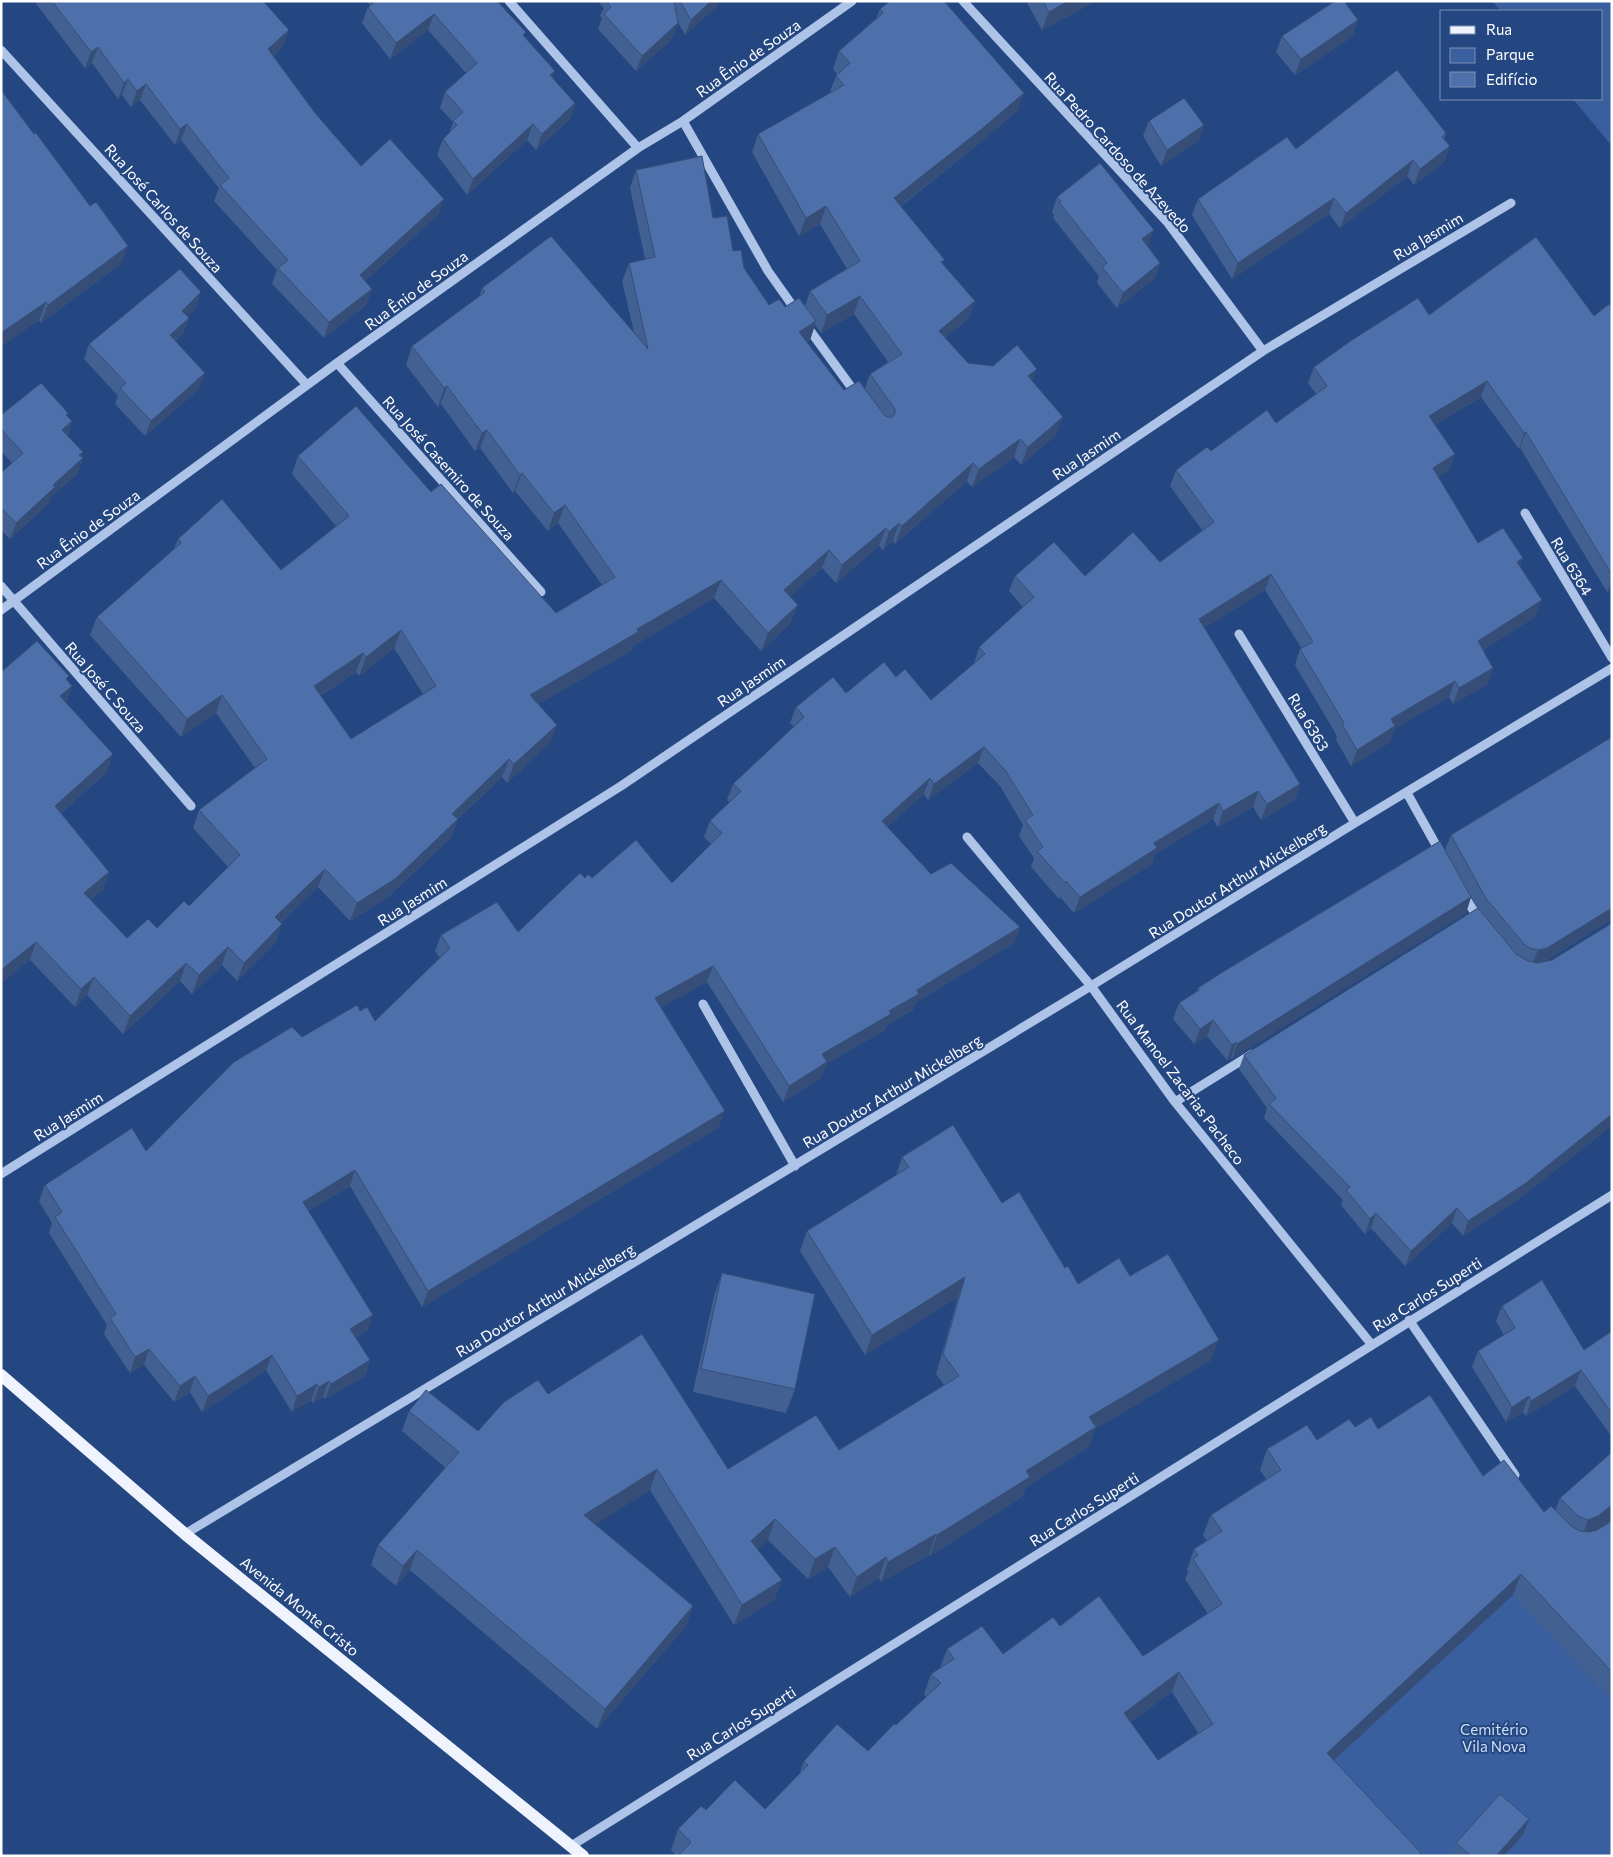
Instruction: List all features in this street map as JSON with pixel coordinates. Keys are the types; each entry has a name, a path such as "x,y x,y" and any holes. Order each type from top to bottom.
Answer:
{"main road":[{"name":"Avenida Monte Cristo","path":"1,1375 185,1534 583,1856"}],"street":[{"path":"509,1 638,148"},
{"name":"Rua Ênio de Souza","path":"1,610 337,363 638,148 683,121 852,1"},
{"name":"Rua Pedro Cardoso de Azevedo","path":"964,1 1168,224 1262,351"},
{"name":"Rua José Carlos de Souza","path":"1,50 307,385"},
{"path":"683,121 768,272 865,406"},
{"name":"Rua Jasmim","path":"1,1174 621,786 1262,351 1511,203"},
{"name":"Rua José Casemiro de Souza","path":"337,363 541,592"},
{"name":"Rua 6364","path":"1525,513 1612,658"},
{"name":"Rua José C Souza","path":"1,586 191,806"},
{"name":"Rua 6363","path":"1239,634 1355,823"},
{"name":"Rua Doutor Arthur Mickelberg","path":"185,1534 795,1166 1612,668"},
{"path":"1407,793 1446,863"},
{"name":"Rua Manoel Zacarias Pacheco","path":"967,837 1091,986 1175,1102 1372,1345"},
{"path":"1460,889 1470,917 1486,929"},
{"path":"703,1004 795,1166"},
{"path":"1175,1102 1258,1050"},
{"name":"Rua Carlos Superti","path":"571,1846 1372,1345 1409,1320 1612,1195"},
{"path":"1409,1320 1522,1485"}],"green space":[{"path":"1492,1 1612,1 1612,146 1574,100 1603,100 1603,10 1500,10"},
{"name":"Cemitério Vila Nova","path":"1612,1470 1612,1856 1187,1856"}],"building":[{"path":"52,1 263,1 289,30 268,49 315,113 361,166 390,139 444,199 360,275 372,289 329,322 278,268 288,260 220,185 229,178 187,124 180,129 146,84 137,91 128,79 124,83 98,47 91,52"},
{"path":"376,1 497,1 526,32 523,35 555,71 550,75 575,103 542,134 533,124 473,179 443,139 457,125 453,121 463,112 445,92 477,63 434,14 396,43 368,7"},
{"path":"606,1 674,1 678,23 642,56 604,14 611,7"},
{"path":"680,1 711,1 691,20"},
{"path":"890,1 944,1 1024,93 894,198 945,260 941,262 975,301 939,331 968,363 993,366 1017,345 1037,369 1028,376 1063,417 1028,447 1020,439 979,469 973,463 902,526 899,523 889,532 886,528 842,565 829,550 784,590 798,605 768,633 721,580 637,629 638,632 530,695 557,725 514,764 509,759 452,814 458,819 395,879 357,903 325,869 275,917 282,924 244,963 228,947 199,975 186,963 130,1016 94,977 81,989 36,942 1,970 1,672 37,641 69,676 66,679 72,686 60,696 113,754 55,806 109,872 84,893 127,938 148,919 157,928 184,901 189,906 240,855 199,810 267,759 222,695 187,719 97,617 181,543 178,539 222,499 281,570 349,516 298,456 356,406 431,492 441,484 556,613 615,577 565,505 554,513 522,473 520,475 487,430 482,433 447,386 444,388 412,346 485,292 482,288 551,236 648,349 629,263 655,257 636,170 702,156 713,218 727,216 733,251 741,250 744,268 769,305 779,299 785,307 799,298 816,321 799,332 844,390 859,381 885,416 891,418 895,414 895,409 870,374 902,354 860,296 827,315 810,291 860,261 826,206 806,218 758,134 844,85 836,76 850,63 839,51 883,13 880,9","holes":["401,630 436,686 351,739 314,686 363,653 366,657"]},
{"path":"1043,1 1068,1 1049,12"},
{"path":"1335,1 1344,1 1358,20 1301,59 1282,36"},
{"path":"1397,70 1446,133 1442,137 1450,146 1420,169 1413,160 1346,213 1334,198 1238,263 1198,199 1287,137 1296,149"},
{"path":"1,90 34,134 36,133 90,206 96,202 128,246 48,305 46,302 1,333"},
{"path":"1184,98 1204,125 1167,150 1149,121"},
{"path":"1100,163 1154,230 1142,239 1160,263 1123,293 1102,267 1107,263 1057,197"},
{"path":"1536,237 1594,316 1609,304 1612,308 1612,575 1526,432 1524,433 1487,381 1429,416 1455,454 1433,468 1478,543 1503,528 1523,558 1517,562 1542,600 1478,641 1493,668 1459,688 1455,681 1391,719 1395,726 1357,750 1342,724 1344,723 1300,649 1313,642 1271,574 1199,619 1300,784 1267,804 1258,791 1223,811 1219,803 1154,843 1157,848 1080,897 1037,851 1043,847 1025,820 1033,815 1005,770 984,747 934,784 930,778 882,821 931,874 951,863 1020,927 917,990 919,994 889,1011 891,1014 822,1054 827,1062 789,1086 713,966 655,998 725,1111 428,1291 355,1170 303,1202 373,1315 350,1329 370,1360 331,1384 329,1381 319,1387 317,1384 297,1396 272,1355 208,1396 195,1376 180,1386 149,1349 135,1357 110,1318 116,1314 55,1217 62,1212 45,1185 132,1128 146,1151 234,1062 292,1027 302,1037 357,1005 360,1011 367,1007 375,1021 450,948 441,935 497,902 518,932 580,873 585,878 588,874 592,878 636,840 672,883 722,833 710,821 741,791 733,784 804,717 796,707 833,677 846,693 884,662 896,677 905,669 931,700 985,654 979,647 1034,597 1015,576 1054,542 1085,576 1133,532 1160,562 1214,522 1176,470 1207,447 1211,451 1267,410 1276,423 1327,386 1314,367 1418,298 1429,315"},
{"path":"180,269 201,292 182,311 189,318 170,335 205,373 151,421 120,388 126,383 89,344"},
{"path":"41,383 68,413 66,415 72,421 62,430 83,452 79,455 83,458 53,485 55,487 16,523 1,508 1,473 23,453 1,429 1,415"},
{"path":"1612,737 1612,908 1547,948 1538,950 1530,948 1524,944 1485,897 1451,835"},
{"path":"1440,841 1471,897 1237,1044 1236,1042 1232,1045 1213,1020 1200,1029 1179,1003 1221,973"},
{"path":"1478,908 1516,954 1528,961 1537,963 1552,960 1612,923 1612,1114 1526,1183 1468,1221 1457,1208 1411,1251 1376,1213 1370,1219 1346,1190 1350,1187 1269,1104 1276,1098 1244,1055"},
{"path":"953,1125 1002,1203 1019,1192 1065,1268 1068,1266 1078,1284 1119,1258 1130,1276 1168,1254 1219,1340 1089,1417 1096,1427 1026,1471 1030,1477 937,1535 888,1562 886,1557 857,1577 835,1547 815,1559 775,1519 751,1541 782,1580 742,1605 657,1469 584,1515 693,1606 605,1709 417,1550 403,1566 378,1545 459,1452 409,1411 426,1390 478,1431 504,1402 538,1380 548,1394 642,1334 728,1469 816,1415 839,1450 959,1376 943,1354 965,1277 872,1335 807,1231 909,1167 902,1157"},
{"path":"722,1273 815,1294 795,1389 701,1369"},
{"path":"1542,1280 1584,1350 1612,1331 1612,1414 1581,1370 1531,1401 1529,1396 1512,1407 1478,1351 1515,1328 1502,1306"},
{"path":"1430,1395 1483,1476 1504,1460 1544,1512 1551,1506 1571,1526 1580,1531 1589,1532 1597,1530 1612,1521 1612,1672 1521,1574 1327,1753 1421,1853 1417,1856 681,1856 680,1854 691,1842 678,1829 701,1806 706,1810 735,1780 765,1809 808,1765 804,1761 837,1724 868,1751 894,1724 896,1725 941,1683 931,1674 954,1659 947,1649 982,1626 1003,1654 1053,1617 1060,1626 1099,1596 1143,1656 1222,1604 1193,1559 1198,1555 1194,1549 1222,1531 1211,1515 1281,1470 1267,1449 1307,1425 1317,1440 1349,1419 1355,1427 1371,1417 1378,1429","holes":["1179,1672 1213,1724 1158,1760 1124,1713"]},
{"path":"1612,1452 1612,1505 1598,1516 1588,1520 1578,1516 1560,1498"},
{"path":"1500,1794 1529,1819 1496,1856 1471,1856 1456,1843"}]}
